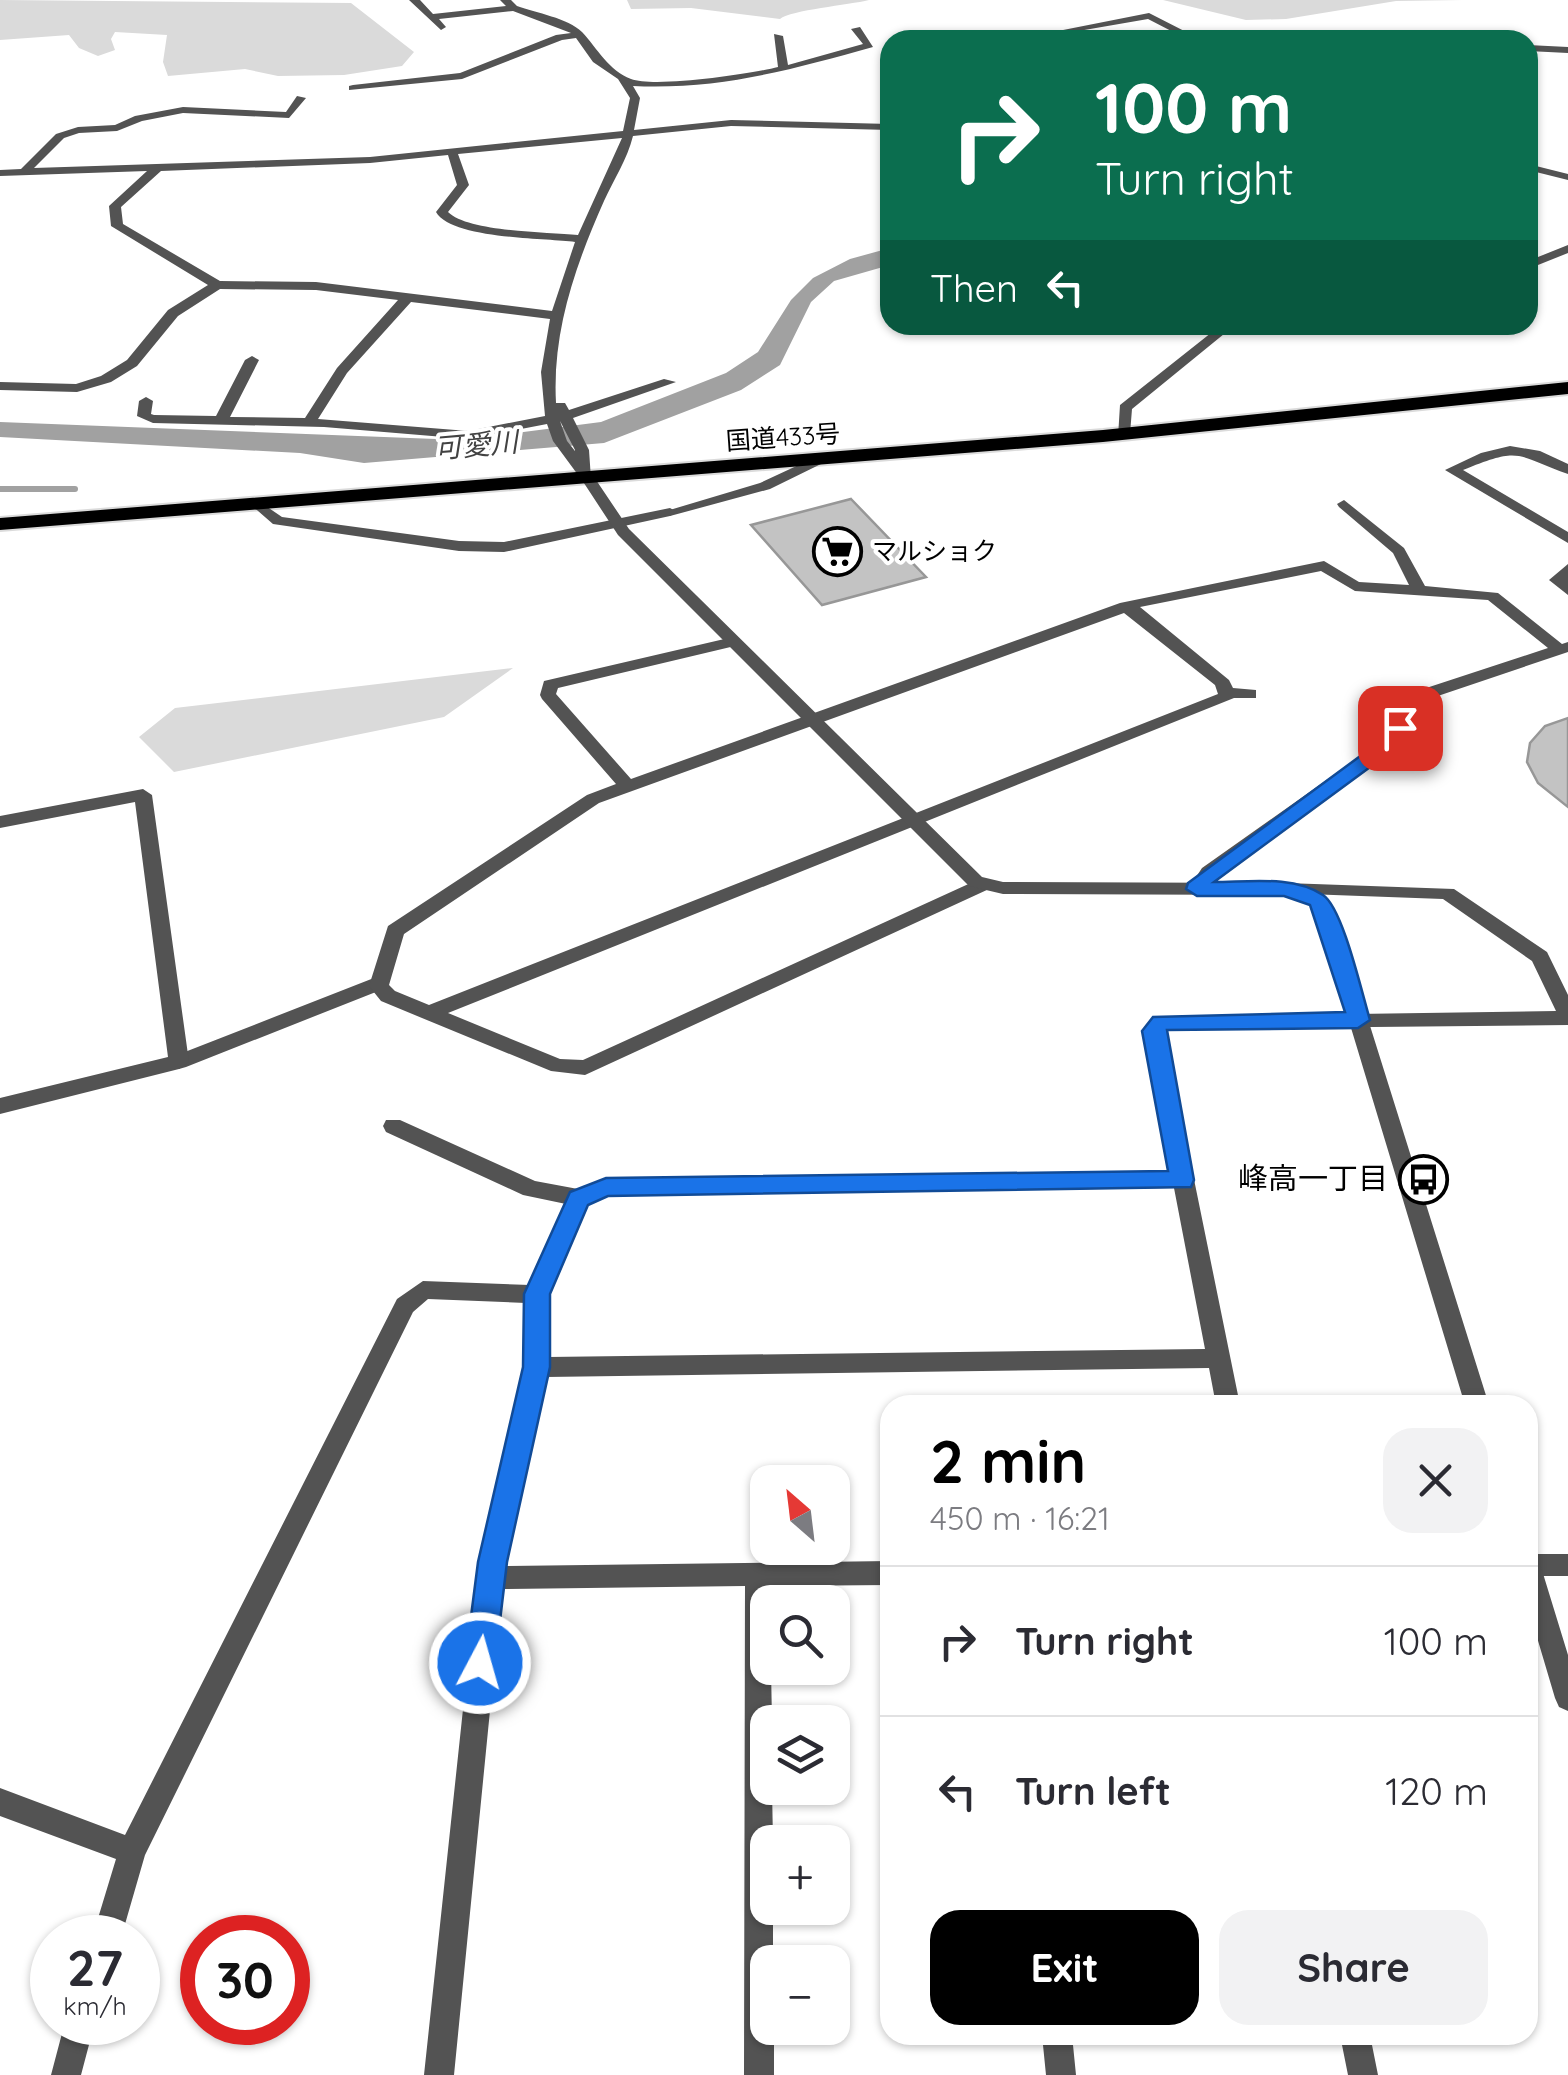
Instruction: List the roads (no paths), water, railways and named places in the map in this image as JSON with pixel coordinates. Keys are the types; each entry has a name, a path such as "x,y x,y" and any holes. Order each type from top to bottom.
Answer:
{"highway":[{"name":"国道433号","path":"0,524 257,504 579,462 818,460 1568,375"},
{"name":"国道433号","path":"0,508 579,462 1122,427 1568,388"}],"street":[{"path":"414,0 444,29"},
{"path":"432,17 509,4 555,21 580,35 597,60 625,82 635,98 628,135 557,316 546,390 579,462 617,526 966,875 982,884 1003,888 1447,893 1540,957 1568,1016 1161,1022 1154,1031 1226,1395"},
{"path":"1069,30 1149,16 1176,30"},
{"path":"625,82 680,86 782,69 870,45 856,29"},
{"path":"353,88 462,76 560,38 580,35"},
{"path":"778,36 782,69"},
{"path":"1538,48 1568,50"},
{"path":"26,170 60,136 78,130 118,128 140,118 183,110 289,115 300,98"},
{"path":"0,173 452,152 730,123 880,127"},
{"path":"452,152 462,185 442,212 446,219 466,227 584,239"},
{"path":"158,167 115,206 117,226 217,284 316,286 557,316"},
{"path":"1538,170 1568,177"},
{"path":"1538,261 1568,250"},
{"path":"0,386 76,388 106,379 130,365 173,313 217,284"},
{"path":"308,424 342,371 407,298"},
{"path":"1122,427 1131,402 1216,335"},
{"path":"221,422 252,360"},
{"path":"146,401 143,412 148,418 308,424 446,436 561,420 669,382"},
{"path":"1568,470 1532,450 1502,449 1452,470 1568,538"},
{"path":"257,504 278,521 481,548 528,545 617,526 765,486 818,460"},
{"path":"1344,504 1399,551 1419,589"},
{"path":"982,884 585,1068 558,1066 388,996 379,983 388,942 401,926 587,802 1126,606 1317,567 1332,568 1355,586 1492,596 1564,648"},
{"path":"1568,569 1557,580 1568,590"},
{"path":"1126,606 1223,683 1228,692"},
{"path":"628,786 548,696 550,685 733,642"},
{"path":"1197,889 1208,872 1389,744 1398,734 1405,708 1417,697 1564,648"},
{"path":"1228,692 1250,694"},
{"path":"429,1012 1220,700 1228,692"},
{"path":"0,822 143,795 179,1062"},
{"path":"1286,889 1317,900 1325,911 1475,1395"},
{"path":"0,1106 179,1062 379,983"},
{"path":"393,1126 530,1189 579,1198 606,1187 1182,1180"},
{"path":"438,2075 490,1578 536,1367 537,1294 579,1198"},
{"path":"113,1915 132,1852 404,1306 423,1290 537,1294"},
{"path":"536,1367 1218,1358"},
{"path":"1538,1566 1568,1565"},
{"path":"490,1578 880,1573"},
{"path":"758,1574 759,2075"},
{"path":"1538,1599 1568,1698"},
{"path":"0,1802 132,1852"},
{"path":"60,2072 71,2045"},
{"path":"1058,2045 1061,2075"},
{"path":"1356,2045 1362,2075"}],"water":[{"name":"可愛川","path":"880,251 880,268 834,281 811,302 780,365 741,390 604,443 364,463 300,453 0,437 0,422 462,440 601,422 726,373 758,352 791,300 813,278 850,259"}],"waterway":[{"path":"0,489 75,489"}],"place":[{"name":"マルショク","path":"837,551"},
{"name":"峰高一丁目","path":"1423,1179"}]}
